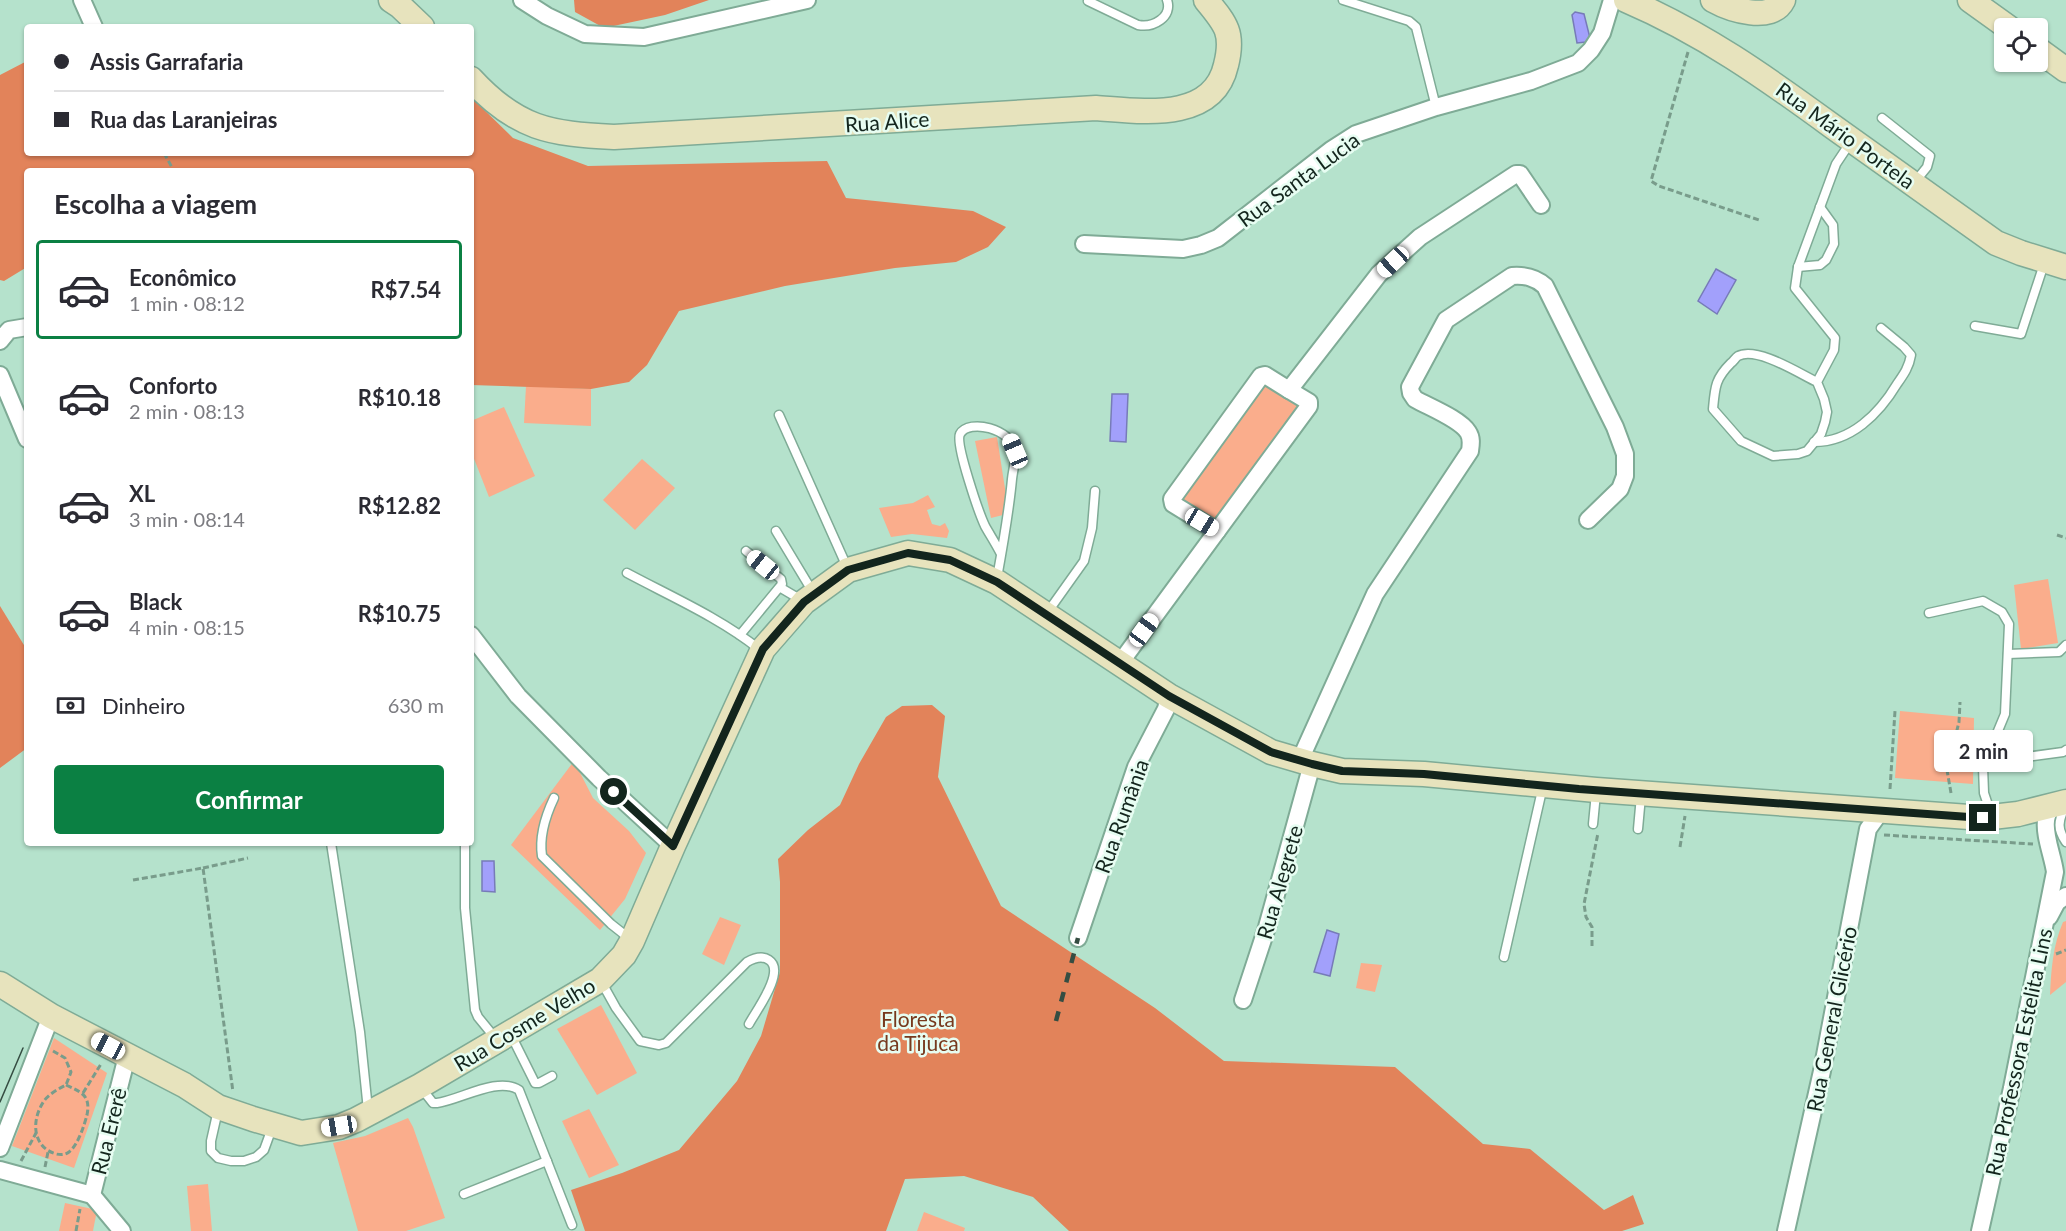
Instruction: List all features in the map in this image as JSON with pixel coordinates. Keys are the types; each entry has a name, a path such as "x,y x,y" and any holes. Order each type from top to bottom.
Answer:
{"main road":[{"path":"391,0 419,24"},
{"name":"Rua Alice","path":"474,83 496,105 538,128 581,135 614,137 1096,108 1146,112 1176,110 1200,101 1214,91 1224,76 1230,48 1224,22 1206,0"},
{"name":"Rua Mário Portela","path":"1626,0 1694,33 1761,74 1995,243 2055,263"},
{"path":"1713,0 1752,13 1769,13 1779,8 1783,0"},
{"path":"1970,0 1995,18"},
{"path":"2048,57 2066,70"},
{"name":"Rua Cosme Velho","path":"1,986 51,1016 226,1109 301,1133 339,1126 368,1113 420,1086 600,980 624,955 632,941 762,651 784,622 809,598 848,570 908,553 950,560 997,582 1169,696 1271,752 1342,771 1424,774 1596,790 1885,800 1945,816 1992,818 2061,804"}],"street":[{"path":"82,0 93,24"},
{"path":"522,0 547,16 585,34 644,37 807,0"},
{"name":"Rua Santa Lucia","path":"1084,244 1183,249 1218,238 1331,150 1356,134 1436,107 1531,81 1578,63 1591,50 1602,33 1612,0"},
{"path":"1289,390 1379,274 1420,237 1517,173 1520,174 1540,205"},
{"name":"Rua Alegrete","path":"1243,1000 1267,927 1306,762 1375,594 1470,451 1472,440 1468,431 1462,425 1415,399 1410,387 1446,320 1512,276 1524,275 1545,286 1615,428 1624,454 1625,476 1620,489 1588,520"},
{"path":"0,341 9,330 24,328"},
{"path":"0,375 24,433"},
{"path":"1119,663 1217,531 1309,406 1309,402 1265,375 1261,376 1172,499 1173,504 1217,531"},
{"path":"474,639 518,696 599,778 673,846"},
{"name":"Rua Rumânia","path":"1078,938 1136,767 1166,709 1169,696"},
{"name":"Rua General Glicério","path":"1786,1231 1822,1071 1868,829 1885,800"},
{"name":"Rua Professora Estelita Lins","path":"1980,1231 2012,1088 2055,872 2053,856 2040,841 2046,822 2061,804"},
{"path":"2018,814 2037,825 2040,841"},
{"path":"2044,925 2057,902 2066,896"},
{"path":"0,1148 51,1016"},
{"name":"Rua Ererê","path":"118,1051 111,1112 92,1195 122,1231"},
{"path":"7,1171 92,1195"}],"lane":[{"path":"1088,1 1146,27 1163,18 1168,11 1167,0"},
{"path":"1343,0 1409,21 1416,27 1436,107"},
{"path":"1882,118 1930,156 1927,167 1914,183"},
{"path":"1817,382 1834,350 1835,338 1795,288 1798,267 1836,164 1852,140"},
{"path":"1798,267 1820,266 1827,260 1834,244 1833,225 1820,207"},
{"path":"1975,326 2021,334 2055,263"},
{"path":"1814,442 1829,442 1858,429 1885,404 1910,365 1911,355 1904,346 1881,328"},
{"path":"1753,354 1766,357 1817,382 1827,412 1821,434 1807,452 1773,456 1741,441 1713,409 1715,385 1720,374 1739,356 1753,354"},
{"path":"779,415 848,570"},
{"path":"997,582 1011,497 1015,451 1009,438 999,431 984,426 965,429 960,434 958,443 962,458 985,525 1001,554"},
{"path":"1046,614 1084,561 1092,528 1095,491"},
{"path":"776,531 809,598"},
{"path":"740,634 781,588 782,584 781,579 746,550"},
{"path":"627,573 740,634 762,651"},
{"path":"781,588 809,598"},
{"path":"1929,613 1983,601 2002,612 2009,624 2005,714 1983,767 1984,793 1992,818"},
{"path":"2008,654 2059,652 2066,645"},
{"path":"1990,750 2003,753 2011,759 2066,750"},
{"path":"1504,957 1543,786"},
{"path":"1596,790 1596,824"},
{"path":"1638,829 1641,792"},
{"path":"554,798 547,812 540,842 542,856 632,941"},
{"path":"2061,804 2060,833 2066,842"},
{"path":"331,846 360,1032 368,1113"},
{"path":"465,846 465,908 475,1010 478,1017 503,1036 534,1082 539,1083 552,1076"},
{"path":"600,980 616,1008 640,1041 658,1045 666,1043 692,1019 747,962 754,957 765,958 772,961 775,966 774,979 749,1024"},
{"path":"420,1086 433,1103 496,1086 514,1087 519,1090 572,1225"},
{"path":"226,1109 211,1141 211,1151 218,1158 244,1161 256,1157 264,1150 273,1125"},
{"path":"464,1194 547,1161"}],"path":[{"path":"1694,33 1651,181 1659,186 1759,220"},
{"path":"2057,535 2066,538"},
{"path":"1951,793 1947,770 1959,722 1960,702"},
{"path":"1885,800 1895,711"},
{"path":"1680,847 1686,808"},
{"path":"1592,946 1592,927 1586,917 1584,904 1596,824"},
{"path":"1884,835 2040,841"},
{"path":"133,880 248,858"},
{"path":"203,868 226,1109"},
{"path":"40,1042 65,1058 71,1072 66,1085 44,1101 37,1118 36,1134 40,1145 48,1152 61,1155 69,1152 76,1142 85,1121 88,1102 83,1093 66,1085"},
{"path":"83,1093 99,1068 118,1051"},
{"path":"7,1171 36,1134"}],"shaded area":[{"path":"1575,12 1584,14 1590,38 1586,42 1577,43 1572,15"},
{"path":"1716,269 1736,280 1717,314 1698,301"},
{"path":"1267,371 1310,400 1221,529 1175,498"},
{"path":"526,386 591,389 591,426 524,423"},
{"path":"1112,394 1128,394 1126,442 1110,441"},
{"path":"504,407 535,476 489,497 474,459 474,420"},
{"path":"997,437 1006,495 1003,515 991,518 975,441"},
{"path":"642,459 675,488 635,530 603,500"},
{"path":"928,495 935,507 927,510 932,524 940,526 945,523 949,531 947,538 912,534 891,537 879,508 913,503"},
{"path":"2048,579 2058,643 2021,649 2014,585"},
{"path":"1900,711 1974,718 1973,784 1895,778"},
{"path":"574,761 593,798 629,831 646,853 625,899 600,930 511,845"},
{"path":"482,861 494,861 495,892 482,891"},
{"path":"720,917 741,925 724,965 702,954"},
{"path":"2066,921 2066,982 2050,995 2055,949 2063,922"},
{"path":"1327,930 1339,934 1330,976 1314,972"},
{"path":"1361,963 1382,965 1375,992 1356,988"},
{"path":"601,1005 637,1073 597,1095 557,1029"},
{"path":"54,1038 107,1073 74,1168 12,1146"},
{"path":"589,1109 619,1165 589,1178 562,1121"},
{"path":"408,1118 445,1218 406,1231 358,1231 333,1143 365,1136"},
{"path":"208,1184 212,1231 191,1231 187,1186"},
{"path":"65,1203 97,1210 93,1231 59,1231"},
{"path":"924,1212 965,1228 964,1231 917,1231"}],"green space":[{"path":"574,0 709,0 665,15 604,28 575,12"},
{"path":"24,63 24,156 474,156 474,100 513,138 588,166 827,161 846,198 973,211 1006,227 988,247 956,262 895,268 785,286 679,311 647,365 629,382 591,389 474,385 474,168 24,168 24,269 4,281 0,280 0,75"},
{"path":"0,606 24,645 24,750 0,768"},
{"name":"Floresta da Tijuca","path":"932,705 945,716 938,777 1001,906 1155,1008 1224,1061 1395,1067 1483,1144 1530,1149 1604,1210 1633,1195 1644,1224 1622,1231 1069,1231 1033,1197 964,1176 905,1179 886,1231 585,1231 571,1190 679,1150 737,1081 761,1036 780,972 778,859 808,830 840,805 859,764 886,717 902,706"}],"tram line":[{"path":"0,1102 23,1048"}],"railway":[{"path":"1056,1021 1078,938"}],"route":[{"path":"614,792 673,846 763,649 784,622 804,602 848,570 908,553 950,560 997,582 1169,696 1271,752 1312,764 1342,771 1424,774 1579,789 1983,818"}]}
